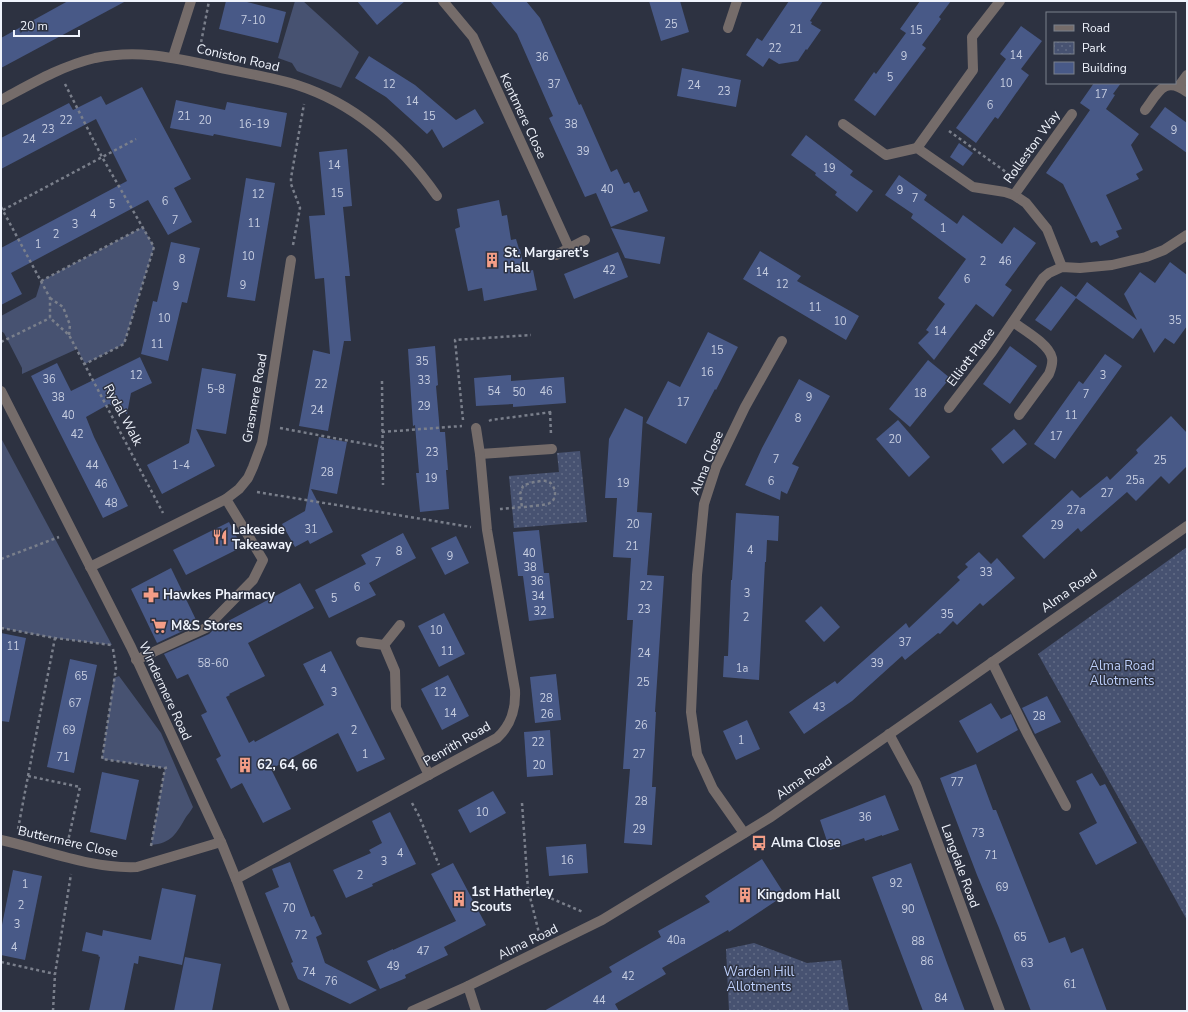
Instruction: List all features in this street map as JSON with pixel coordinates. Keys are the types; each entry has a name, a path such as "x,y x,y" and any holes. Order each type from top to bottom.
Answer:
{"street":[{"path":"173,57 191,1"},
{"name":"Kentmere Close","path":"443,1 473,37 570,248"},
{"path":"728,28 738,1"},
{"path":"843,124 886,155 917,148 973,70 972,37 1000,1"},
{"name":"Coniston Road","path":"1,100 58,70 95,58 130,54 151,54 173,57 297,85 329,98 350,110 389,139 422,174 437,196"},
{"path":"1145,110 1161,88 1170,85 1183,89 1187,75"},
{"name":"Rolleston Way","path":"1014,196 1072,114"},
{"name":"Rolleston Way","path":"917,148 973,188 1006,192 1031,208 1047,229 1062,267"},
{"path":"1062,267 1080,268 1112,265 1146,257 1164,250 1187,235"},
{"path":"556,255 585,240"},
{"name":"Grasmere Road","path":"90,567 171,528 226,499 239,489 248,478 262,443 266,426 291,260"},
{"name":"Elliott Place","path":"949,408 1013,322 1043,278 1049,273 1062,267"},
{"name":"Elliott Place","path":"1013,322 1043,345 1049,351 1052,358 1052,366 1049,374 1018,415"},
{"name":"Alma Close","path":"744,833 713,789 697,754 691,712 697,575 704,504 716,467 745,407 782,341"},
{"name":"Windermere Road","path":"1,391 131,647 221,842 285,1011"},
{"name":"Penrith Road","path":"236,879 429,775 496,738 504,732 513,715 516,703 515,690 487,530 476,428"},
{"path":"480,454 552,449"},
{"path":"136,660 206,628 253,580 263,560 226,499"},
{"name":"Alma Road","path":"412,1011 468,986 602,920 771,817 1187,526"},
{"path":"384,645 400,625"},
{"path":"361,642 384,645"},
{"path":"384,645 395,671 396,708 429,775"},
{"path":"992,662 1028,735 1066,806"},
{"name":"Langdale Road","path":"889,734 916,784 1000,1011"},
{"name":"Buttermere Close","path":"1,840 109,866 137,867 221,842"},
{"path":"468,986 476,1011"}],"path":[{"path":"196,63 209,1"},
{"path":"58,70 102,157 154,247 124,344 85,364"},
{"path":"291,260 300,208 291,184 291,178 306,89"},
{"path":"936,122 1022,184"},
{"path":"69,336 70,325 63,307 50,298 2,208 136,139"},
{"path":"40,281 143,227"},
{"path":"1,342 50,318 50,298"},
{"name":"Rydal Walk","path":"50,318 69,336 171,528"},
{"path":"382,432 463,426 455,340 531,335"},
{"path":"382,380 383,485"},
{"path":"476,428 491,420 551,412 552,449"},
{"path":"266,426 382,447"},
{"path":"510,508 522,507 549,504 554,499 555,492 553,485 547,481 528,483 523,486 520,494 522,507"},
{"path":"239,489 487,530"},
{"path":"1,559 55,539 72,530"},
{"path":"1,628 55,638 131,647"},
{"path":"15,843 55,638"},
{"path":"112,645 116,668 102,759 165,768 183,760"},
{"path":"148,864 165,768"},
{"path":"28,776 80,787 69,857 55,974 53,1011"},
{"path":"404,788 419,816 439,865"},
{"path":"522,803 528,889 543,949"},
{"path":"528,889 602,920"},
{"path":"1,962 55,974"}],"green space":[{"path":"295,1 303,1 359,52 341,88 297,71 292,63 278,58"},
{"path":"143,227 154,247 124,344 85,364 77,349 22,374 22,368 4,333 1,331 1,316 36,297 41,281"},
{"path":"1,438 112,645 55,638 1,628"},
{"path":"580,451 587,522 514,528 509,476 559,472 557,453"},
{"name":"Alma Road Allotments","path":"1187,547 1187,920 1038,654"},
{"path":"119,676 161,733 193,807 173,837 158,844 151,845 165,768 102,759 114,678"},
{"name":"Warden Hill Allotments","path":"754,943 807,963 841,960 849,1011 729,1011 726,949"}],"building":[{"path":"68,1 126,1 1,68 1,38"},
{"path":"226,1 243,1 286,12 278,43 219,29"},
{"path":"357,1 405,1 377,25"},
{"path":"490,1 526,1 540,18 579,105 581,104 611,172 617,169 624,184 629,182 634,193 639,191 648,211 611,227 596,193 585,197 549,118 553,116 517,34"},
{"path":"649,1 680,1 689,32 661,41"},
{"path":"789,1 823,1 810,21 812,22 811,24 821,30 798,61 779,64 769,58 763,67 746,55 757,38 762,41"},
{"path":"920,1 951,1 939,17 941,19 922,45 926,48 875,116 854,100 874,72 876,74 906,33 900,29"},
{"path":"1021,26 1042,41 1021,69 1029,75 998,119 995,117 976,143 956,128 1006,59 1000,54"},
{"path":"369,56 415,85 456,120 475,109 484,123 443,148 432,129 427,134 386,97 355,78"},
{"path":"682,68 741,80 736,107 677,96"},
{"path":"1093,84 1120,84 1113,94 1115,95 1106,109 1139,134 1131,145 1143,170 1136,174 1139,179 1106,195 1122,229 1116,231 1119,237 1100,246 1097,241 1091,243 1063,184 1046,173 1090,110 1080,103"},
{"path":"142,87 191,179 174,188 192,222 168,235 148,200 11,273 22,294 1,305 1,248 127,181 96,119 1,169 1,138 69,103 73,110 101,96 106,105"},
{"path":"176,100 225,110 227,102 287,113 281,147 214,134 213,136 170,128"},
{"path":"1165,107 1187,123 1187,153 1150,127"},
{"path":"806,135 853,171 850,175 873,191 857,212 835,195 837,192 815,175 816,173 791,155"},
{"path":"959,143 973,153 963,166 950,157"},
{"path":"347,149 352,206 343,207 350,276 345,276 351,341 344,341 328,431 299,426 313,350 330,354 324,278 315,279 309,216 325,215 319,152"},
{"path":"899,175 927,195 924,200 957,224 963,215 1002,244 1014,227 1036,243 1005,285 1012,290 993,317 976,304 934,360 918,343 929,332 926,330 945,304 938,298 966,259 911,218 913,214 885,195"},
{"path":"246,178 275,183 255,301 227,297"},
{"name":"St. Margaret's Hall","path":"499,200 502,216 507,215 511,240 516,239 520,249 525,272 533,270 537,290 484,301 482,288 468,291 455,229 460,227 457,209"},
{"path":"611,228 665,237 660,264 625,258"},
{"path":"171,242 200,248 187,303 182,302 168,361 141,354 153,301 157,302"},
{"path":"760,251 801,276 797,281 859,316 846,340 743,279"},
{"path":"618,252 628,277 574,299 564,274"},
{"path":"1170,262 1187,275 1187,326 1174,344 1165,338 1154,353 1141,328 1133,339 1076,298 1051,331 1035,320 1061,286 1076,297 1087,282 1137,320 1124,294 1140,272 1155,283"},
{"path":"708,332 738,347 686,444 646,423 668,381 680,387"},
{"path":"435,346 438,385 436,386 440,432 445,432 449,509 420,512 416,473 419,473 415,425 413,426 408,349"},
{"path":"1010,346 1037,366 1010,404 983,384"},
{"path":"1105,354 1122,366 1055,459 1034,444 1079,381 1083,384"},
{"path":"140,357 152,383 131,393 127,414 109,404 86,417 94,437 128,506 103,518 31,376 57,363 71,391"},
{"path":"928,360 950,378 910,427 889,409"},
{"path":"202,368 236,374 226,434 196,429 215,466 162,494 147,465 189,443"},
{"path":"511,375 511,381 564,377 566,403 513,407 513,404 476,406 474,378"},
{"path":"799,379 830,396 792,464 799,467 787,494 781,491 780,500 745,485 762,448"},
{"path":"625,408 643,417 637,512 652,513 647,575 664,576 655,712 652,787 656,787 652,845 624,843 630,769 623,769 633,620 627,620 631,558 613,557 617,498 605,498 609,439"},
{"path":"1171,416 1187,433 1187,466 1169,484 1161,476 1136,501 1127,492 1081,532 1078,528 1044,559 1022,536 1072,490 1080,498 1107,476 1110,480 1138,453 1136,450"},
{"path":"898,420 930,457 909,477 876,439"},
{"path":"1014,429 1027,444 1003,464 991,449"},
{"path":"319,437 347,442 337,494 311,489 333,532 310,544 308,540 295,547 282,524 305,511"},
{"path":"736,513 779,516 778,541 767,540 759,680 723,677 724,656 728,656 731,580"},
{"path":"229,522 242,547 186,575 173,550"},
{"path":"539,530 544,573 549,573 554,618 529,621 523,576 518,576 513,532"},
{"path":"403,533 416,558 369,583 376,595 329,618 315,590 366,564 361,555"},
{"path":"456,536 469,563 445,575 431,548"},
{"path":"979,552 991,564 997,558 1015,578 983,606 980,603 957,625 953,621 940,634 938,633 905,660 902,656 852,701 804,734 789,712 835,681 837,684 906,623 909,628 960,580 957,577 968,567 965,564"},
{"path":"171,568 198,624 157,643 131,589"},
{"path":"300,583 314,608 248,643 265,676 229,694 230,695 226,697 249,743 254,740 255,742 324,705 303,664 331,651 385,759 357,772 338,733 271,769 291,809 263,823 242,783 231,789 216,759 221,756 201,715 207,712 188,674 177,679 164,654 209,634 215,628"},
{"path":"821,606 840,627 824,642 805,621"},
{"path":"444,613 465,654 439,667 418,626"},
{"path":"1,633 26,638 9,722 1,721"},
{"path":"70,659 97,665 74,773 47,767"},
{"path":"556,674 561,720 535,723 530,677"},
{"path":"448,675 469,716 442,730 421,689"},
{"path":"1047,696 1061,722 1035,734 1022,708"},
{"path":"991,703 1001,719 1011,714 1018,730 977,753 959,721"},
{"path":"747,720 760,749 736,760 723,731"},
{"path":"550,730 553,775 527,777 524,732"},
{"path":"976,764 993,810 996,810 1049,943 1065,937 1071,953 1083,948 1107,1011 1031,1011 940,778"},
{"path":"102,772 139,780 126,840 90,832"},
{"path":"1092,773 1100,786 1105,784 1137,843 1096,865 1079,833 1097,823 1076,781"},
{"path":"493,791 506,813 470,833 458,810"},
{"path":"885,795 899,830 865,841 864,838 830,850 820,820"},
{"path":"390,812 416,864 372,884 373,886 346,898 333,870 371,853 369,850 382,843 372,821"},
{"path":"586,844 588,873 549,876 546,847"},
{"path":"762,859 785,895 729,932 728,930 662,968 666,974 615,1004 619,1011 544,1011 612,972 609,967 661,937 658,931 710,902 705,896"},
{"path":"290,862 311,917 314,916 322,934 316,937 325,963 377,990 350,1004 298,979 291,963 293,962 265,893 279,887 272,869"},
{"path":"453,863 486,925 444,947 448,955 405,975 406,978 380,989 367,961 456,921 431,874"},
{"path":"911,863 965,1011 923,1011 872,877"},
{"path":"13,870 42,876 25,960 1,955 1,930"},
{"path":"162,888 196,895 182,965 139,956 138,964 134,963 124,1011 89,1011 100,957 98,956 99,955 82,951 86,932 102,936 103,930 151,940"},
{"path":"185,957 221,964 212,1011 174,1011"}],"place":[{"name":"St. Margaret's Hall","path":"492,260"},
{"name":"Lakeside Takeaway","path":"220,537"},
{"name":"Hawkes Pharmacy","path":"151,595"},
{"name":"M&S Stores","path":"159,626"},
{"name":"62, 64, 66","path":"245,765"},
{"name":"Alma Close","path":"759,843"},
{"name":"Kingdom Hall","path":"745,895"},
{"name":"1st Hatherley Scouts","path":"459,899"}]}
